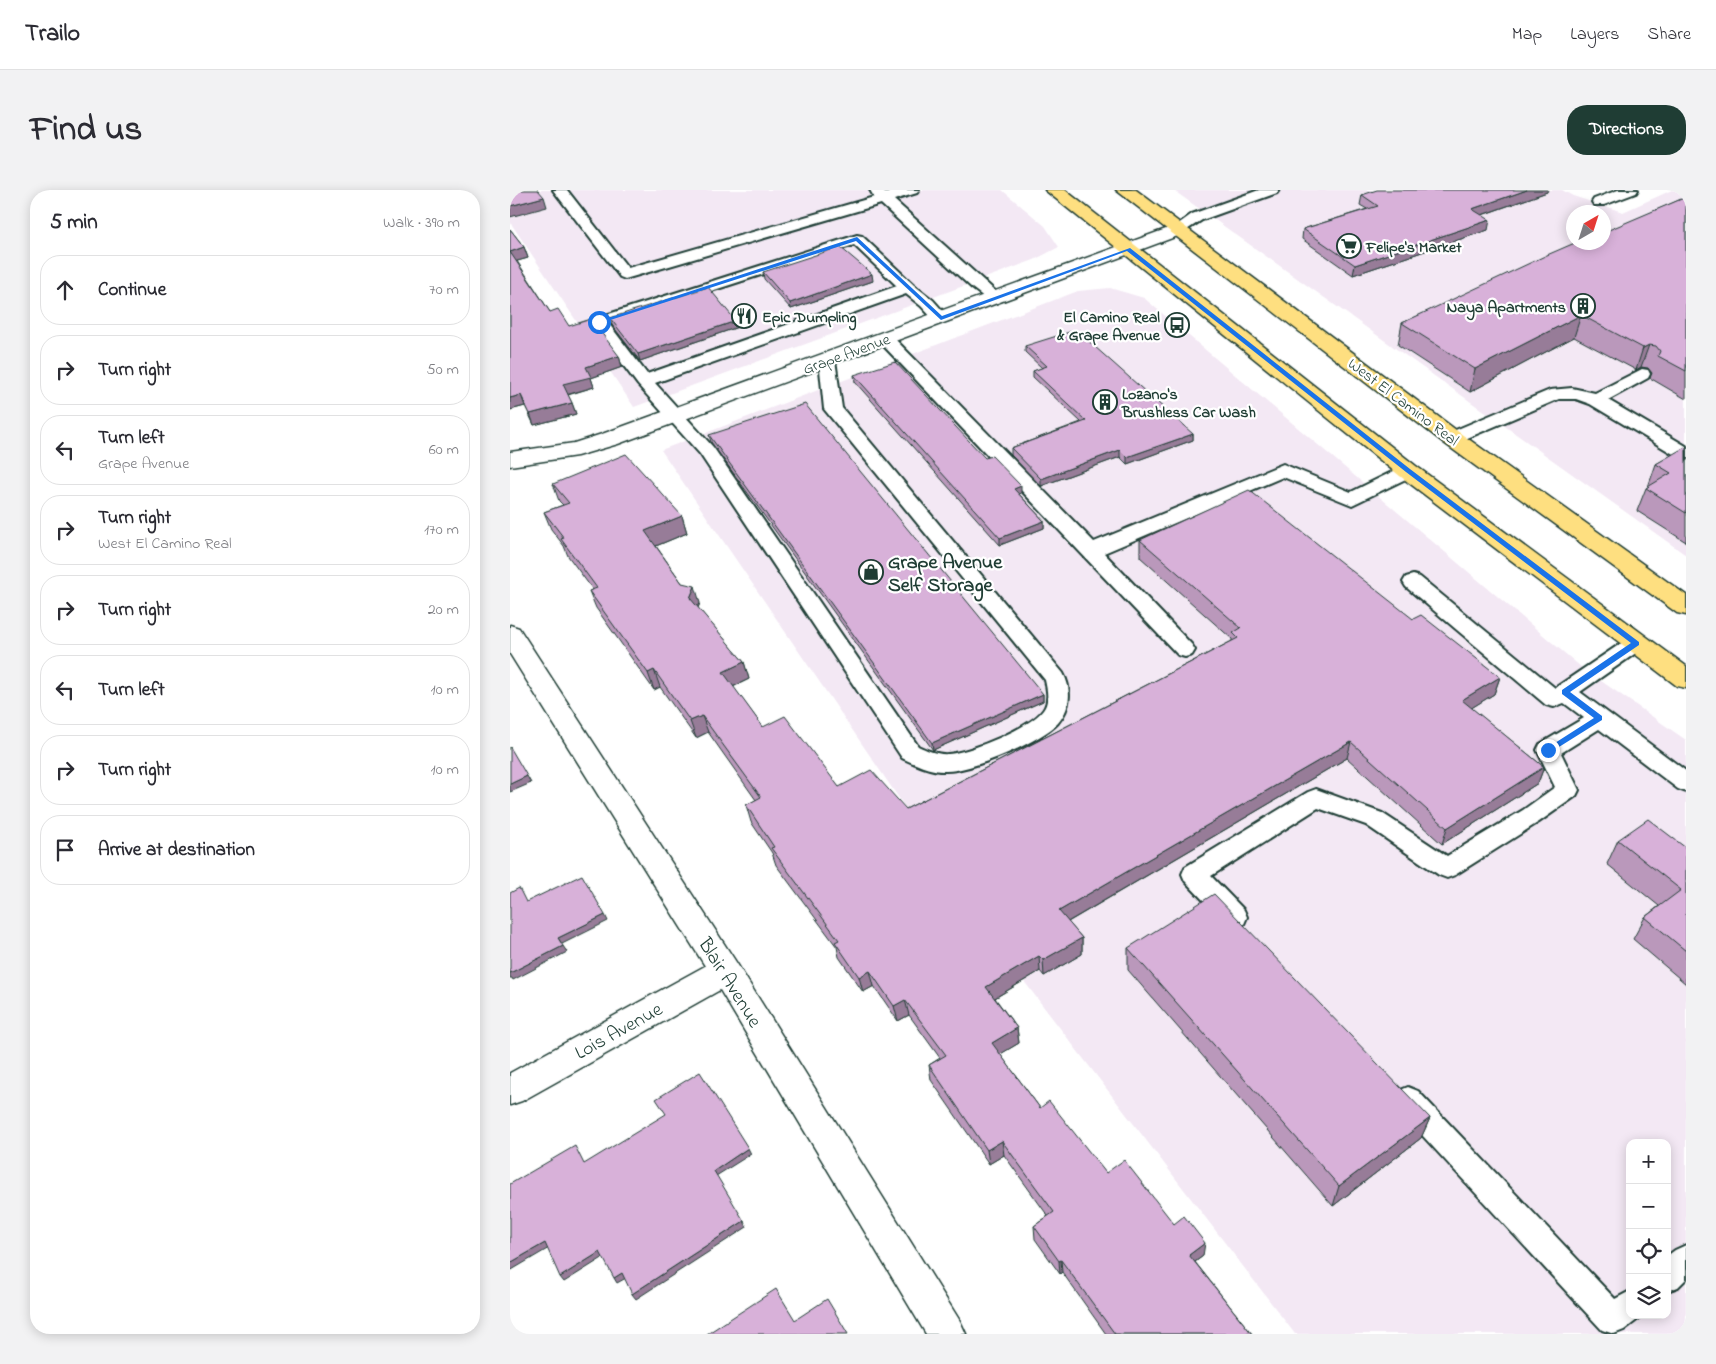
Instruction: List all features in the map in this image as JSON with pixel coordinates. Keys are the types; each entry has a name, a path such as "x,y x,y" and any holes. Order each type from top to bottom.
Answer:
{"main road":[{"path":"1054,190 1408,471 1636,644 1686,679"},
{"name":"West El Camino Real","path":"1125,190 1452,438 1686,607"}],"street":[{"name":"Grape Avenue","path":"510,459 577,449 610,439 1177,230"},
{"name":"Blair Avenue","path":"510,634 518,663 725,971 947,1334"},
{"name":"Lois Avenue","path":"510,1090 725,971"}],"lane":[{"path":"560,190 625,274 880,194 912,190"},
{"path":"1177,230 1197,217 1272,190"},
{"path":"1599,202 1631,190"},
{"path":"880,194 978,285 995,298"},
{"path":"827,360 833,409 1056,678 1060,691 1058,704 1050,717 1038,728 973,758 947,763 927,760 910,752 707,451 644,381 599,322 857,239 941,318"},
{"path":"644,381 908,288"},
{"path":"885,338 1185,650"},
{"path":"1596,400 1642,374"},
{"path":"1452,438 1556,394 1569,392 1586,394 1686,454"},
{"path":"1091,551 1283,470 1352,499 1408,471"},
{"path":"1414,582 1554,699 1636,644"},
{"path":"1565,692 1686,783"},
{"path":"1248,931 1194,874 1316,798 1374,819 1447,868 1531,816 1568,790 1548,750 1600,718"},
{"path":"1390,1082 1614,1319 1626,1309"},
{"path":"1669,1274 1686,1260"}],"shaded area":[{"path":"510,190 1002,190 1045,226 1059,247 1034,260 634,407 510,222"},
{"path":"1173,190 1562,190 1573,196 1601,205 1566,205 1566,250 1611,250 1611,208 1623,212 1672,190 1686,190 1686,555"},
{"path":"1110,288 1144,298 1581,667 1686,740 1686,1334 1295,1334 937,868 905,807 661,450 1078,291"}],"building":[{"path":"510,190 538,190 544,197 510,206"},
{"path":"1377,190 1527,190 1472,209 1490,220 1355,265 1303,229 1378,206 1362,195"},
{"name":"Naya Apartments","path":"1686,197 1686,371 1658,356 1660,351 1656,346 1649,345 1643,348 1581,315 1475,369 1402,323 1566,247 1566,250 1611,250 1611,229"},
{"path":"510,229 524,247 510,252"},
{"path":"840,247 872,274 790,303 763,272"},
{"path":"510,252 550,312 558,309 569,326 591,319 619,356 586,367 591,377 563,384 572,403 530,414 521,395 510,398"},
{"path":"708,287 736,321 638,354 610,318"},
{"name":"Lozano's Brushless Car Wash","path":"1076,330 1193,434 1127,457 1120,450 1041,479 1011,448 1086,421 1033,371 1047,366 1025,346"},
{"path":"895,362 985,458 992,456 1021,486 1014,489 1044,521 1000,538 854,375"},
{"name":"Grape Avenue Self Storage","path":"805,404 1043,694 932,743 709,435"},
{"path":"1685,447 1686,513 1646,488 1671,473 1656,464"},
{"path":"626,454 682,516 645,531 682,583 695,586 690,598 744,662 723,672 763,727 785,716 839,787 871,770 906,809 1238,638 1233,633 1241,628 1140,540 1249,490 1413,619 1421,615 1500,677 1462,700 1544,767 1447,828 1351,742 1059,911 1082,938 1043,960 1039,956 986,987 1017,1028 992,1043 1040,1108 1049,1101 1106,1173 1124,1160 1174,1224 1184,1216 1205,1243 1189,1255 1252,1334 1115,1334 1034,1226 1054,1212 1002,1141 987,1150 929,1065 946,1055 905,1000 894,1006 870,971 859,977 835,942 839,940 771,848 774,847 746,805 761,797 702,716 690,721 654,670 648,673 589,591 597,588 561,539 564,538 544,512 569,503 553,484"},
{"path":"510,747 527,776 510,784"},
{"path":"1648,819 1686,848 1686,951 1645,917 1681,890 1618,840"},
{"path":"582,875 605,915 558,938 563,946 510,973 510,893 519,888 526,902"},
{"path":"1214,894 1430,1118 1339,1186 1128,948"},
{"path":"700,1072 748,1148 714,1171 744,1221 632,1294 622,1273 614,1278 600,1252 560,1277 545,1243 510,1263 510,1184 575,1146 584,1164 666,1114 656,1099"},
{"path":"776,1289 795,1320 827,1299 848,1334 707,1334"}],"place":[{"name":"Felipe's Market","path":"1349,246"},
{"name":"Naya Apartments","path":"1583,306"},
{"name":"Epic Dumpling","path":"744,316"},
{"name":"El Camino Real & Grape Avenue","path":"1177,325"},
{"name":"Lozano's Brushless Car Wash","path":"1105,402"},
{"name":"Grape Avenue Self Storage","path":"871,572"}],"route":[{"path":"599,322 857,239 941,318 1128,249 1408,471 1636,644 1565,692 1600,718 1548,750"}]}
